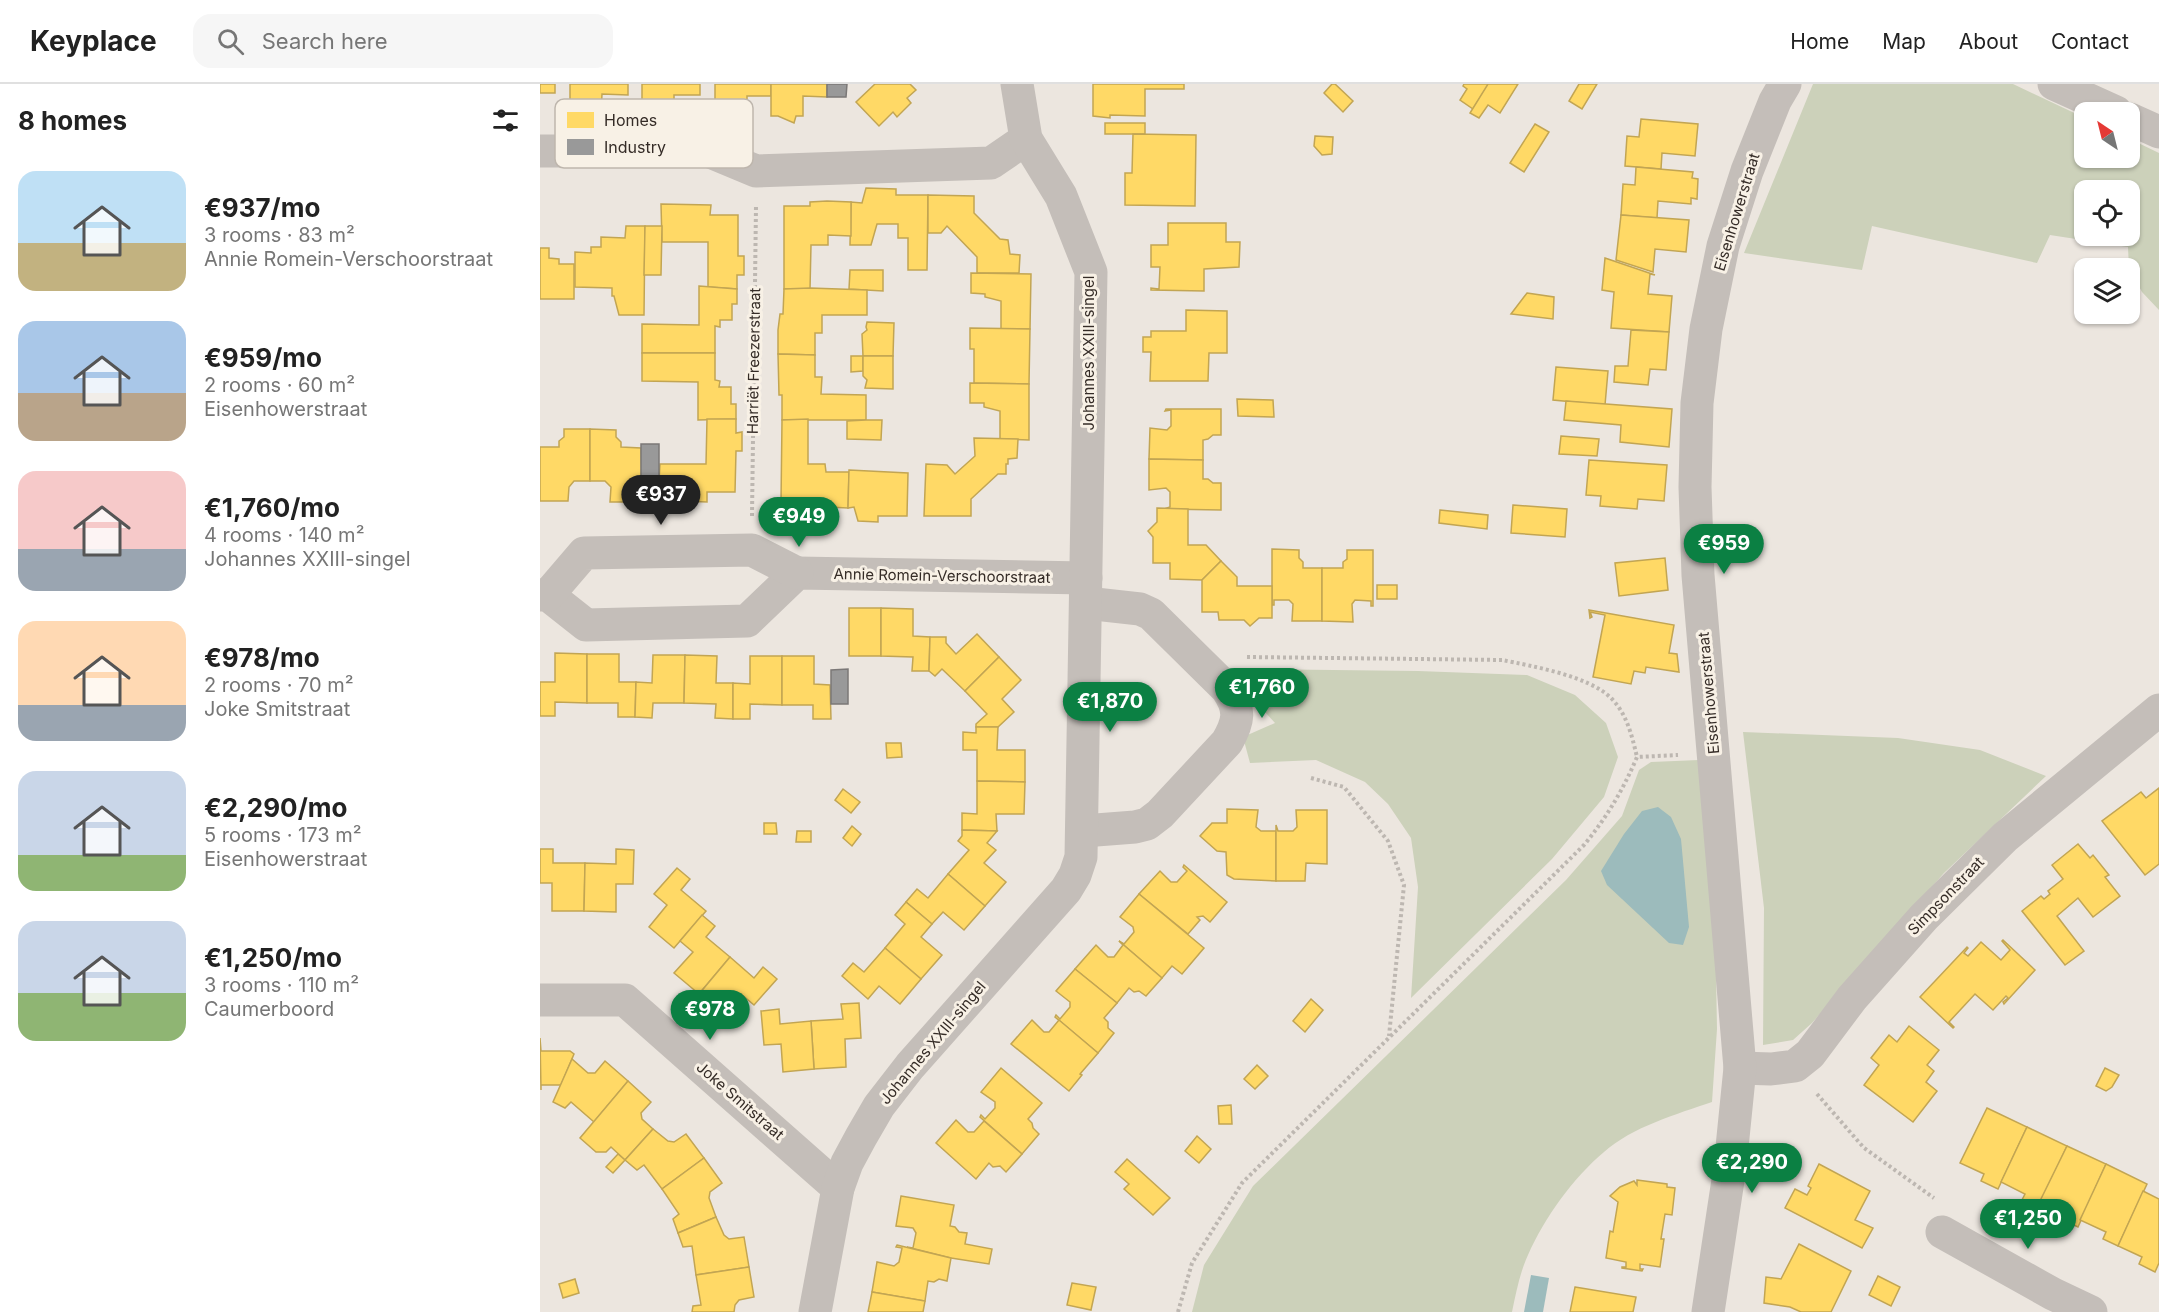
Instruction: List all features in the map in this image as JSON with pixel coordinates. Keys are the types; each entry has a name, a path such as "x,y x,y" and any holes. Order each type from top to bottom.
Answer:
{"street":[{"name":"Johannes XXIII-singel","path":"815,1312 838,1188 847,1162 879,1106 910,1066 1066,890 1075,875 1081,857 1091,272 1061,196 1026,139 1017,84"},
{"name":"Eisenhowerstraat","path":"1707,1312 1730,1167 1740,1068 1698,575 1695,487 1697,403 1706,329 1723,246 1747,171 1775,101 1785,84"},
{"path":"2054,84 2094,102"},
{"path":"2140,123 2159,132"},
{"path":"749,168 756,171 991,163 1026,139"},
{"name":"Annie Romein-Verschoorstraat","path":"797,573 747,621 585,626 544,595 584,553 752,550 797,573 1086,591"},
{"path":"1083,831 1147,824 1160,814 1227,742 1234,729 1237,715 1236,702 1227,689 1151,614 1086,591"},
{"name":"Simpsonstraat","path":"1740,1068 1770,1069 1795,1066 1810,1054 1852,998 1923,916 2005,837 2159,710"},
{"name":"Joke Smitstraat","path":"540,1000 625,1000 838,1188"},
{"path":"1942,1232 2091,1312"}],"path":[{"name":"Harriët Freezerstraat","path":"752,550 756,171"},
{"path":"1178,1312 1192,1263 1242,1183 1584,845 1604,821 1623,790 1637,757 1631,730 1613,699 1584,681 1531,666 1502,660 1195,657"},
{"path":"1637,757 1714,752"},
{"path":"1311,778 1344,788 1388,841 1404,885 1389,1037"},
{"path":"1815,1091 1864,1148 1935,1198"}],"green space":[{"path":"1813,84 2013,84 2074,113 2074,168 2140,168 2140,144 2159,153 2159,310 2140,288 2140,258 2129,258 2128,247 2122,246 2140,246 2140,180 2074,180 2074,239 2050,235 2037,263 1872,226 1862,270 1744,253"},
{"path":"1254,669 1527,675 1575,695 1606,723 1618,757 1604,797 1552,859 1411,998 1418,887 1411,838 1388,804 1365,782 1316,760 1250,763 1243,737 1275,723 1245,690"},
{"path":"1743,732 1898,738 1980,750 2046,776 1944,873 1812,1023 1793,1040 1763,1045 1764,908"},
{"path":"1699,760 1715,915 1717,1029 1712,1102 1655,1122 1628,1135 1604,1152 1581,1174 1551,1213 1528,1255 1518,1283 1512,1312 1192,1312 1204,1265 1253,1186 1566,880 1622,816 1639,770 1651,762"}],"water":[{"path":"1658,807 1671,817 1681,839 1689,927 1683,945 1669,943 1607,885 1601,871 1624,834 1642,811"},
{"path":"1531,1275 1549,1278 1543,1312 1524,1312"}],"building: Homes":[{"path":"540,84 555,84 555,93 540,93"},
{"path":"570,84 628,84 628,95 602,94 602,99 570,99"},
{"path":"642,84 700,84 700,95 674,95 674,99 642,99"},
{"path":"715,84 771,84 771,96 715,99"},
{"path":"771,84 827,84 827,97 803,96 803,116 796,116 794,123 778,116 771,116"},
{"path":"875,84 910,84 916,90 907,98 911,103 897,117 893,112 879,126 856,102"},
{"path":"1093,84 1184,84 1184,89 1145,89 1145,116 1110,115 1110,118 1093,116"},
{"path":"1332,84 1335,84 1353,101 1343,112 1324,93"},
{"path":"1464,84 1489,84 1473,109 1460,100 1467,89 1463,86"},
{"path":"1488,84 1518,84 1500,113 1488,105 1479,118 1470,113"},
{"path":"1579,84 1597,84 1582,109 1569,101"},
{"path":"1641,119 1698,124 1695,156 1662,153 1661,169 1625,166 1627,136 1639,137"},
{"path":"1105,123 1145,123 1145,134 1105,134"},
{"path":"1535,124 1549,132 1524,172 1510,163"},
{"path":"1133,134 1196,135 1195,206 1125,205 1125,173 1132,173"},
{"path":"1315,136 1333,137 1332,154 1322,155 1314,146"},
{"path":"1636,167 1693,172 1692,178 1698,179 1697,199 1691,198 1691,204 1658,201 1657,218 1621,215 1623,184 1635,185"},
{"path":"866,188 896,189 896,195 928,195 927,270 908,270 908,238 898,238 898,224 877,224 871,245 850,245 851,202 862,203"},
{"path":"928,195 974,196 974,213 1000,239 1008,240 1010,254 1020,255 1019,273 977,273 977,257 947,226 941,233 928,233"},
{"path":"810,202 851,202 851,236 828,235 828,245 811,245 810,289 784,289 784,206 810,206"},
{"path":"661,204 711,205 710,215 738,215 738,256 744,256 744,275 737,275 737,289 708,287 708,242 662,242"},
{"path":"1621,215 1689,220 1686,252 1655,249 1653,272 1616,260"},
{"path":"1168,223 1226,223 1226,242 1240,242 1239,267 1204,269 1204,291 1151,290 1151,288 1159,289 1160,267 1151,267 1151,245 1168,245"},
{"path":"626,226 645,226 644,315 619,315 614,296 612,296 612,288 575,287 575,252 591,253 591,247 601,247 601,237 625,238"},
{"path":"645,226 662,226 661,275 644,275"},
{"path":"540,248 549,248 549,258 559,259 559,264 574,264 574,299 540,299"},
{"path":"1605,258 1655,275 1650,274 1648,294 1672,296 1669,332 1611,328 1614,292 1602,290"},
{"path":"850,270 883,270 883,291 849,289"},
{"path":"971,273 1031,274 1030,329 1001,329 1001,301 985,297 985,294 971,293"},
{"path":"699,286 737,289 737,304 732,304 732,320 720,320 720,327 715,326 715,353 642,353 642,324 699,325"},
{"path":"784,289 867,290 867,315 822,315 822,333 815,333 815,355 778,354 778,330 780,314 783,314"},
{"path":"1527,293 1554,297 1553,319 1511,314"},
{"path":"1186,310 1227,311 1227,353 1209,353 1208,381 1150,381 1151,352 1143,352 1143,337 1151,337 1151,331 1186,331"},
{"path":"867,322 894,323 893,356 863,356 862,334 867,330"},
{"path":"970,328 1030,329 1029,384 974,383 974,349 970,349"},
{"path":"1631,330 1669,332 1666,370 1650,369 1648,385 1614,382 1615,366 1628,366"},
{"path":"642,353 715,353 715,380 720,381 719,387 731,387 731,404 736,404 736,419 698,420 698,382 642,381"},
{"path":"778,354 815,355 815,377 822,377 821,394 866,395 866,420 782,420"},
{"path":"851,356 863,356 863,371 851,372"},
{"path":"863,356 893,356 893,389 865,388 867,380 863,376"},
{"path":"1556,367 1608,371 1605,405 1553,400"},
{"path":"970,383 1029,384 1029,440 1000,439 1000,411 984,407 984,403 970,403"},
{"path":"1237,399 1273,400 1274,417 1238,416"},
{"path":"1566,401 1672,409 1669,447 1620,442 1621,425 1564,420"},
{"path":"1166,409 1221,409 1221,435 1213,435 1203,440 1203,460 1149,459 1150,428 1167,430 1171,426 1171,410 1165,411"},
{"path":"707,419 736,419 736,433 742,432 742,451 736,451 735,492 707,492 707,502 658,500 660,464 706,464"},
{"path":"808,419 808,464 825,464 826,472 849,472 848,508 807,506 807,503 781,503 782,420"},
{"path":"882,420 881,440 847,439 847,421"},
{"path":"564,429 590,429 590,481 574,481 569,487 568,501 540,501 540,447 559,447 559,441 564,437"},
{"path":"590,429 616,430 616,437 621,442 621,447 641,448 642,502 610,502 611,487 605,481 590,481"},
{"path":"1561,436 1599,439 1597,456 1559,454"},
{"path":"974,438 1018,439 1017,458 1008,459 1006,474 998,474 971,499 971,516 924,516 926,464 947,465 955,474 975,456"},
{"path":"1149,459 1203,460 1203,479 1221,483 1221,510 1164,509 1170,507 1170,492 1166,488 1149,490"},
{"path":"1589,460 1667,465 1664,501 1638,499 1637,509 1600,506 1601,496 1586,495"},
{"path":"849,470 908,473 907,516 878,516 878,522 858,521 854,507 848,508"},
{"path":"1513,505 1567,509 1565,537 1511,533"},
{"path":"1157,508 1188,509 1188,545 1206,545 1221,561 1202,580 1170,579 1170,563 1153,563 1153,537 1148,531 1157,522"},
{"path":"1440,510 1488,515 1487,529 1439,523"},
{"path":"1272,549 1299,550 1303,568 1322,568 1322,621 1292,621 1293,604 1289,600 1274,600 1274,605 1272,605"},
{"path":"1347,550 1373,550 1373,606 1371,606 1371,601 1355,600 1352,604 1353,622 1322,621 1322,568 1343,568 1343,562 1347,559"},
{"path":"1665,558 1668,590 1619,596 1615,563"},
{"path":"1221,561 1237,577 1237,586 1272,586 1272,618 1259,618 1250,626 1244,620 1219,620 1218,612 1202,612 1202,580"},
{"path":"1377,585 1397,585 1397,599 1377,599"},
{"path":"849,608 881,608 881,656 849,656"},
{"path":"881,608 913,609 913,636 930,637 929,671 912,671 913,657 881,656"},
{"path":"1589,610 1674,625 1669,653 1677,654 1679,672 1646,667 1645,673 1634,671 1631,684 1593,677 1605,615 1590,612 1592,617 1590,618"},
{"path":"977,634 999,657 965,691 942,669 935,676 929,671 930,637 946,637 946,643 956,654"},
{"path":"555,653 587,654 587,703 555,702 555,716 540,716 540,682 555,682"},
{"path":"587,654 619,654 619,682 636,682 635,717 618,717 618,703 587,703"},
{"path":"653,655 685,655 684,703 653,703 652,718 635,717 636,682 652,683"},
{"path":"685,655 717,656 716,683 733,683 733,719 715,718 716,704 684,703"},
{"path":"750,656 782,656 782,705 750,704 750,719 733,719 733,683 750,684"},
{"path":"782,656 814,656 814,684 830,685 831,719 813,719 813,705 782,705"},
{"path":"999,657 1021,680 1002,699 1014,712 998,727 976,727 976,724 987,714 965,691"},
{"path":"976,727 998,727 997,750 1025,750 1025,782 977,781 977,750 963,750 963,732 976,733"},
{"path":"886,743 901,743 902,757 887,758"},
{"path":"977,781 1025,782 1024,814 996,814 997,831 962,830 962,813 977,814"},
{"path":"2159,788 2159,864 2145,875 2102,821 2141,792 2146,798"},
{"path":"843,789 860,802 851,813 835,800"},
{"path":"1227,809 1258,810 1256,827 1261,831 1276,831 1276,881 1234,879 1227,875 1226,852 1217,851 1200,836 1212,823 1227,823"},
{"path":"1296,810 1327,810 1327,864 1306,863 1305,881 1276,881 1276,825 1278,831 1293,831 1297,827"},
{"path":"764,823 776,823 777,834 764,834"},
{"path":"852,826 861,834 852,846 843,838"},
{"path":"962,830 997,831 987,843 996,850 984,863 1006,882 985,906 948,874 969,850 958,841 962,836"},
{"path":"797,831 811,831 811,842 796,842"},
{"path":"2078,844 2090,858 2093,855 2109,875 2105,877 2120,896 2093,917 2078,898 2057,916 2084,951 2065,965 2022,911 2041,896 2044,899 2050,894 2048,891 2063,879 2052,865"},
{"path":"540,849 553,849 553,863 585,863 584,911 552,911 552,883 540,883"},
{"path":"616,849 634,850 633,884 616,884 616,912 584,911 585,863 616,864"},
{"path":"1184,865 1227,902 1210,922 1203,916 1197,917 1200,920 1188,934 1139,894 1160,871 1171,882 1177,882 1187,871"},
{"path":"677,868 690,879 681,890 706,911 674,948 649,927 667,905 654,894"},
{"path":"948,874 985,906 964,930 943,912 932,924 906,902 917,889 928,898"},
{"path":"1139,894 1204,948 1182,974 1172,966 1162,978 1119,941 1124,944 1134,932 1133,927 1120,917"},
{"path":"906,902 932,924 921,937 942,955 921,979 885,948 905,924 895,915"},
{"path":"702,915 715,926 706,937 730,957 699,994 674,973 693,952 680,941"},
{"path":"2003,940 2035,970 2004,1004 2003,1002 2008,998 2006,996 1993,1010 1975,994 1949,1022 1953,1028 1920,997 1967,947 1964,953 1968,956 1981,942 2001,960 2010,950"},
{"path":"1119,941 1162,978 1146,996 1129,988 1117,1003 1075,969 1096,945 1108,957 1114,957 1123,945"},
{"path":"885,948 921,979 900,1004 879,986 868,999 842,976 853,963 864,972"},
{"path":"730,957 754,978 763,967 777,979 754,1005 741,994 723,1015 699,994"},
{"path":"1075,969 1117,1003 1104,1018 1108,1022 1108,1028 1114,1033 1098,1053 1055,1017 1056,1015 1060,1019 1070,1007 1070,1002 1056,991"},
{"path":"1311,999 1323,1010 1305,1032 1293,1021"},
{"path":"859,1003 861,1038 845,1039 846,1067 814,1069 811,1021 843,1019 841,1004"},
{"path":"779,1009 780,1024 811,1021 814,1069 783,1072 781,1044 764,1045 761,1011"},
{"path":"1032,1020 1044,1032 1049,1032 1059,1020 1098,1053 1069,1091 1011,1044"},
{"path":"1909,1026 1939,1050 1927,1065 1934,1071 1926,1082 1937,1091 1913,1122 1864,1085 1879,1065 1871,1058 1889,1035 1897,1042"},
{"path":"540,1038 541,1051 570,1051 574,1054 561,1085 541,1085 541,1090"},
{"path":"572,1059 588,1073 595,1073 605,1061 628,1081 594,1122 571,1102 565,1108 553,1102"},
{"path":"1257,1065 1268,1076 1255,1089 1244,1079"},
{"path":"1001,1068 1042,1103 1028,1119 1039,1134 1022,1154 980,1117 981,1115 985,1119 995,1108 995,1102 981,1092"},
{"path":"2105,1068 2119,1075 2112,1087 2106,1091 2096,1086"},
{"path":"628,1081 651,1102 641,1113 642,1119 653,1129 625,1160 611,1147 606,1152 596,1152 580,1138"},
{"path":"1231,1105 1232,1124 1219,1124 1218,1106"},
{"path":"1987,1108 2027,1127 1998,1189 1981,1181 1984,1174 1960,1163"},
{"path":"956,1120 968,1132 974,1132 984,1121 1022,1154 1006,1172 1000,1166 993,1167 989,1163 976,1179 936,1143"},
{"path":"2027,1127 2067,1146 2038,1208 2022,1200 2025,1194 2001,1182"},
{"path":"653,1129 668,1141 674,1142 686,1134 704,1158 662,1189 644,1165 637,1170 625,1160"},
{"path":"1197,1136 1211,1149 1199,1163 1185,1151"},
{"path":"2067,1146 2106,1164 2078,1227 2061,1219 2064,1212 2040,1201"},
{"path":"618,1154 625,1160 613,1173 606,1167"},
{"path":"704,1158 722,1183 710,1192 709,1198 716,1217 678,1233 673,1219 679,1214 662,1189"},
{"path":"1127,1159 1170,1198 1153,1215 1124,1189 1129,1184 1115,1172"},
{"path":"1819,1164 1870,1191 1855,1220 1873,1228 1862,1248 1785,1208 1795,1189 1807,1195 1811,1188 1808,1186"},
{"path":"2106,1164 2147,1184 2118,1246 2103,1239 2106,1232 2080,1220"},
{"path":"1637,1180 1667,1184 1667,1187 1675,1188 1672,1215 1665,1214 1660,1267 1640,1264 1642,1271 1622,1268 1626,1267 1626,1262 1606,1258 1618,1202 1610,1196 1620,1187 1634,1181 1637,1185"},
{"path":"2143,1191 2159,1199 2159,1263 2155,1272 2139,1264 2142,1257 2118,1246"},
{"path":"901,1196 954,1205 950,1226 955,1227 959,1232 967,1233 965,1244 992,1249 989,1264 951,1258 907,1247 913,1248 916,1233 913,1228 896,1226"},
{"path":"716,1217 724,1235 729,1239 744,1237 749,1267 696,1275 692,1246 683,1247 678,1233"},
{"path":"1799,1244 1851,1271 1831,1312 1801,1312 1790,1307 1764,1303 1766,1277 1781,1279"},
{"path":"897,1245 951,1258 947,1281 939,1279 934,1282 928,1281 925,1301 872,1292 877,1262 894,1266 899,1262 902,1248 896,1247"},
{"path":"749,1267 754,1297 739,1300 734,1312 692,1312 693,1306 701,1305 696,1275"},
{"path":"1878,1276 1900,1287 1891,1306 1869,1295"},
{"path":"575,1279 579,1293 563,1298 559,1284"},
{"path":"1072,1283 1096,1287 1091,1310 1067,1305"},
{"path":"1575,1287 1636,1297 1633,1312 1570,1312"},
{"path":"872,1292 925,1301 923,1312 868,1312"}],"building: Industry":[{"path":"827,84 847,84 846,97 827,97"},
{"path":"641,444 659,444 659,480 641,479"},
{"path":"848,669 848,704 831,704 831,670"}]}
